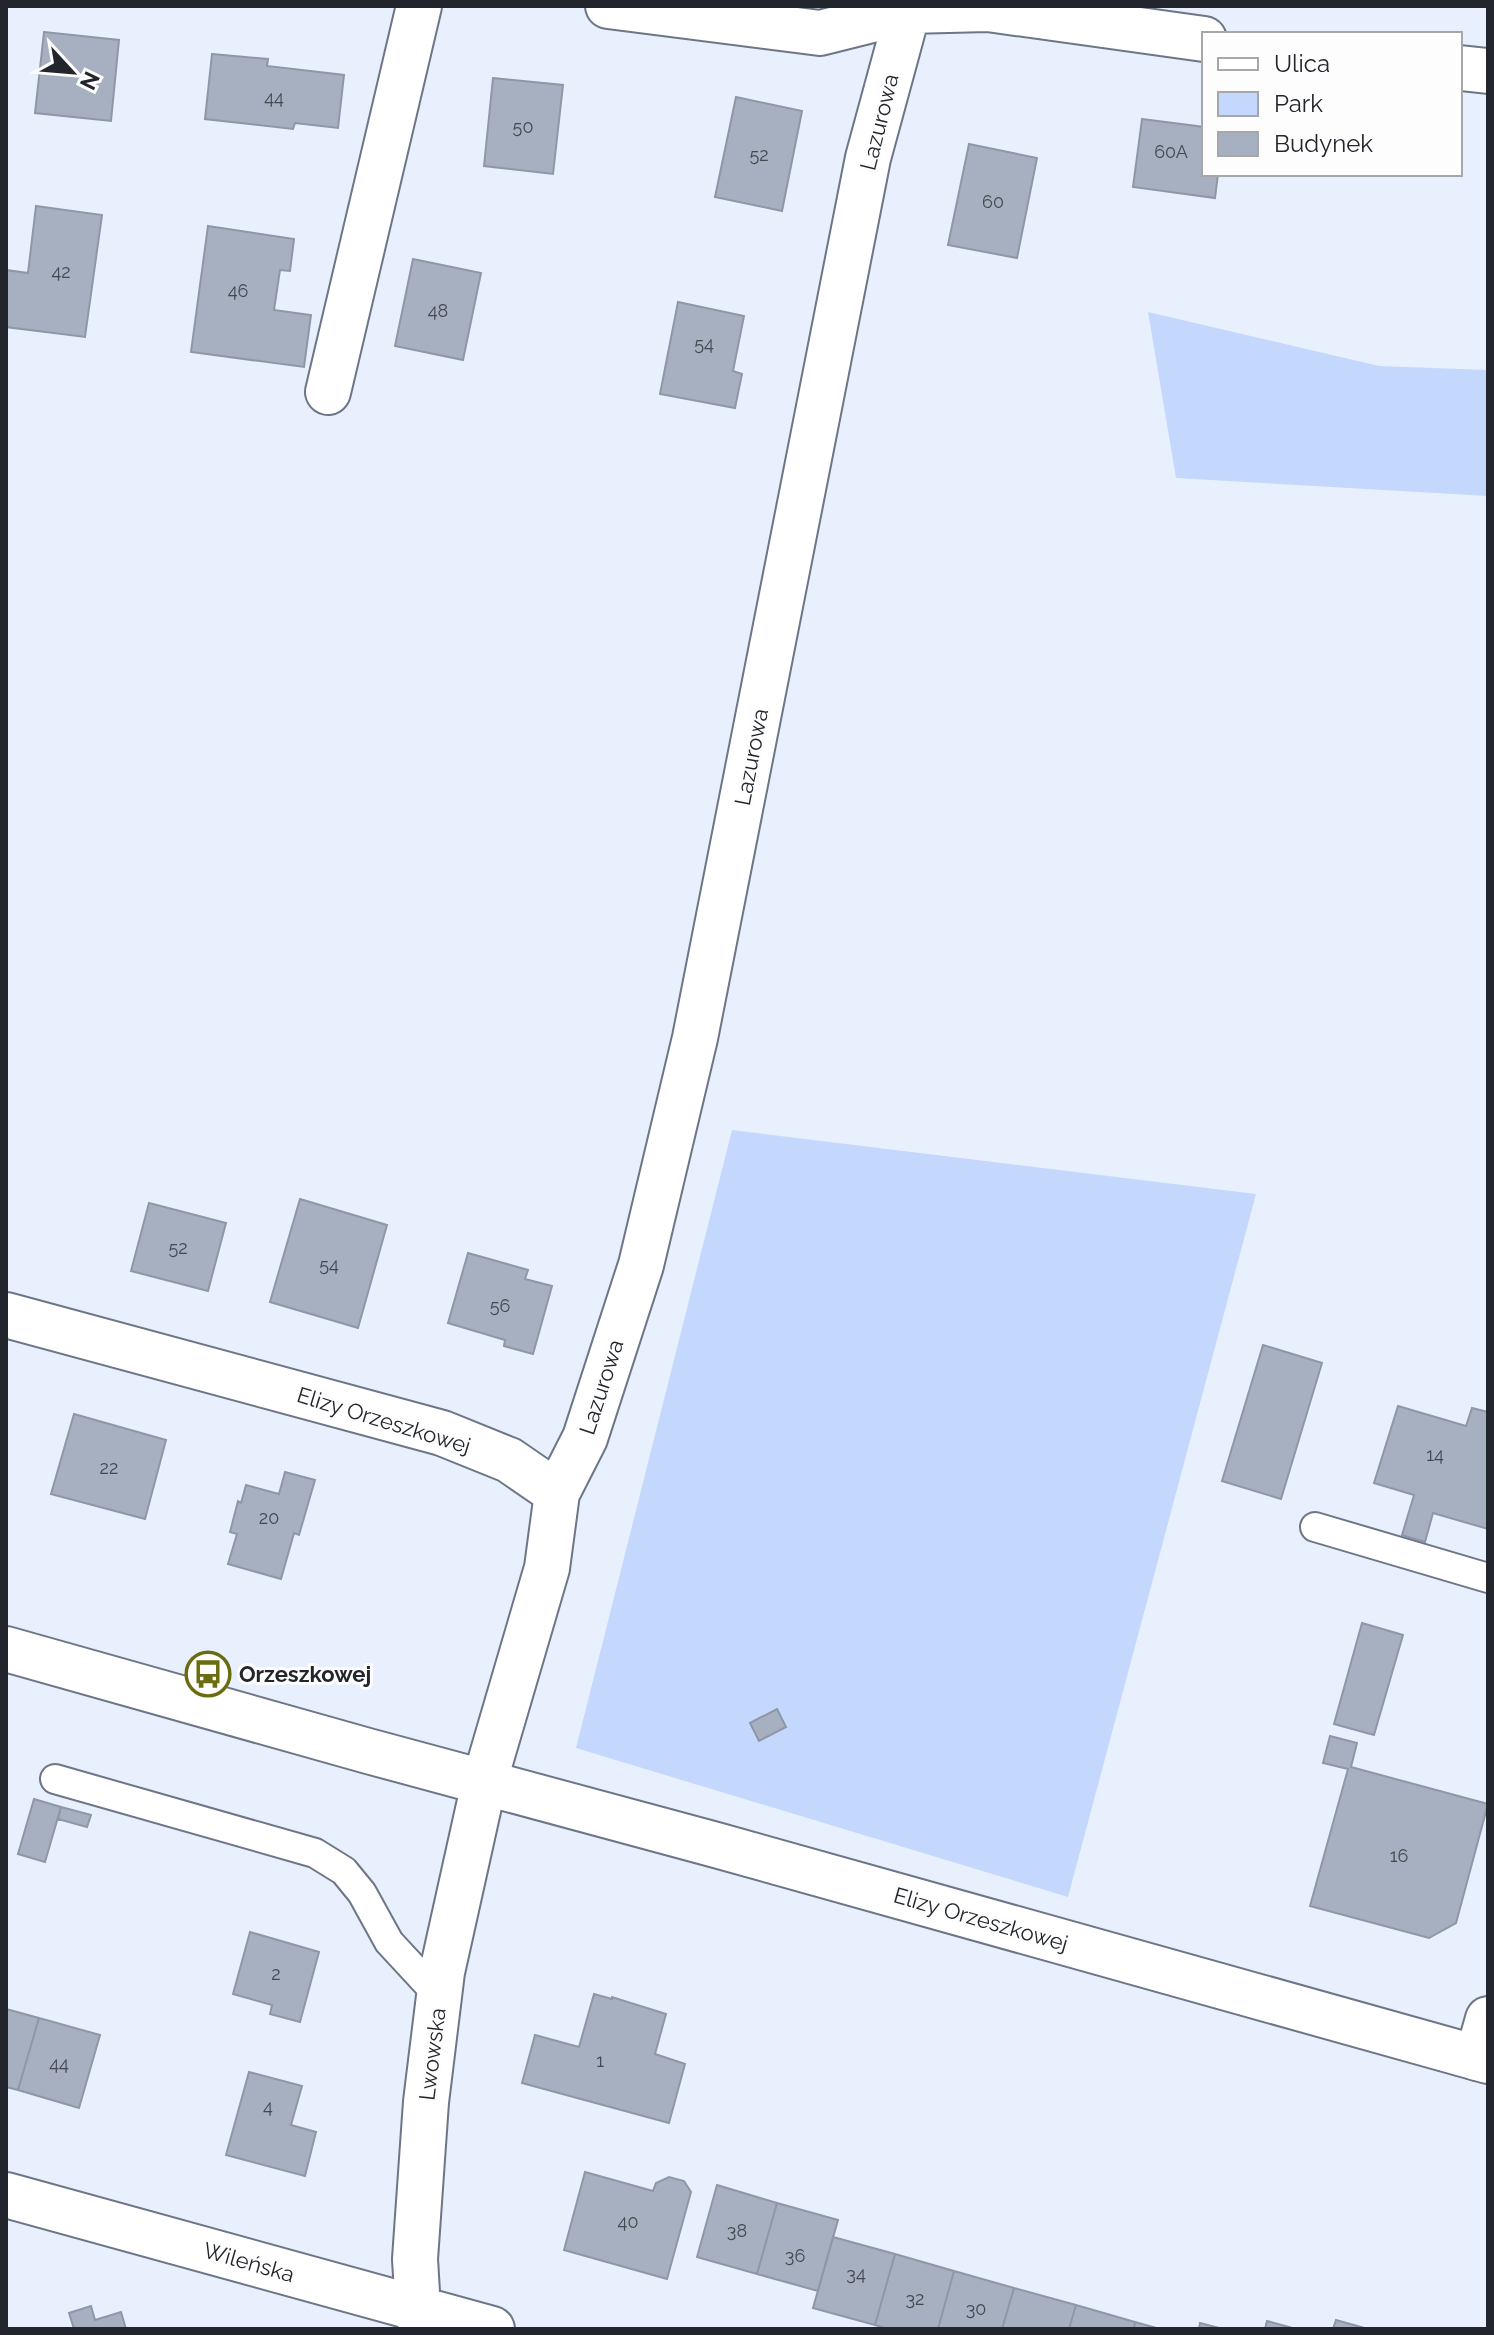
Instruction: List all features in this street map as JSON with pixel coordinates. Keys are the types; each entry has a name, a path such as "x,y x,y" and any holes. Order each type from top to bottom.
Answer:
{"street":[{"path":"328,392 419,6"},
{"path":"608,6 820,33 908,8 988,9 1202,39"},
{"name":"Lazurowa","path":"557,1493 585,1438 641,1265 688,1069 868,158 908,8"},
{"path":"1462,68 1488,71"},
{"name":"Elizy Orzeszkowej","path":"6,1315 442,1433 509,1460 557,1493"},
{"path":"484,1783 547,1568 557,1493"},
{"name":"Elizy Orzeszkowej","path":"6,1649 484,1783 1484,2046"},
{"name":"Lwowska","path":"419,2319 415,2259 426,2102 442,1972 484,1783"},
{"name":"Wileńska","path":"6,2195 419,2319 492,2329"}],"lane":[{"path":"1315,1527 1488,1578"},
{"path":"55,1779 315,1853 344,1871 362,1893 389,1942 439,1996"}],"green space":[{"path":"1148,312 1379,366 1488,370 1488,496 1176,478"},
{"path":"732,1130 1256,1194 1068,1897 576,1748"}],"building":[{"path":"44,32 119,40 111,121 35,113"},
{"path":"212,54 268,59 267,66 344,75 338,128 295,123 293,129 205,119"},
{"path":"493,78 563,85 553,174 484,166"},
{"path":"736,97 802,111 782,211 715,197"},
{"path":"1142,119 1202,127 1202,176 1218,176 1215,198 1133,187"},
{"path":"969,144 1037,158 1017,258 948,245"},
{"path":"36,206 102,215 85,337 6,327 6,270 28,273"},
{"path":"208,226 294,239 290,271 280,270 274,310 311,315 304,367 191,352"},
{"path":"413,259 481,273 463,360 395,346"},
{"path":"678,302 744,316 733,371 742,374 735,408 660,394"},
{"path":"300,1199 387,1225 358,1328 270,1302"},
{"path":"149,1203 226,1223 208,1291 131,1271"},
{"path":"468,1253 528,1270 525,1279 552,1286 533,1354 504,1346 505,1340 448,1323"},
{"path":"1263,1345 1322,1363 1281,1499 1222,1481"},
{"path":"1398,1406 1466,1426 1472,1408 1488,1412 1488,1529 1433,1513 1425,1542 1402,1535 1414,1495 1374,1483"},
{"path":"74,1414 166,1440 145,1519 51,1494"},
{"path":"285,1472 315,1480 299,1535 294,1533 281,1579 228,1564 237,1534 230,1532 238,1501 241,1503 246,1485 279,1494"},
{"path":"1362,1623 1403,1635 1374,1735 1334,1724"},
{"path":"777,1709 786,1727 759,1741 750,1723"},
{"path":"1330,1736 1357,1743 1351,1767 1488,1804 1456,1923 1429,1938 1310,1906 1348,1769 1323,1763"},
{"path":"34,1799 61,1807 45,1862 18,1854"},
{"path":"61,1807 91,1815 87,1827 58,1819"},
{"path":"250,1932 319,1952 300,2022 270,2014 272,2005 233,1994"},
{"path":"594,1994 666,2014 655,2054 685,2064 669,2123 522,2083 535,2035 579,2047"},
{"path":"6,2009 39,2018 18,2090 6,2087"},
{"path":"39,2018 100,2035 79,2108 18,2090"},
{"path":"249,2072 302,2086 291,2125 316,2132 305,2176 226,2155"},
{"path":"585,2172 653,2191 656,2183 669,2177 684,2181 691,2192 667,2279 564,2250"},
{"path":"717,2185 777,2203 757,2274 697,2257"},
{"path":"777,2203 838,2220 818,2291 757,2274"},
{"path":"833,2237 895,2254 875,2325 813,2308"},
{"path":"895,2254 954,2271 938,2329 888,2329 875,2325"},
{"path":"954,2271 1014,2288 1002,2329 938,2329"},
{"path":"1014,2288 1076,2305 1069,2329 1002,2329"},
{"path":"1076,2305 1135,2322 1134,2329 1069,2329"},
{"path":"91,2306 95,2320 121,2312 126,2329 74,2329 69,2313"},
{"path":"1336,2320 1368,2329 1333,2329"},
{"path":"1267,2321 1296,2329 1265,2329"},
{"path":"1135,2322 1160,2329 1134,2329"},
{"path":"1200,2323 1223,2329 1199,2329"}],"place":[{"name":"Orzeszkowej","path":"208,1674"}]}
